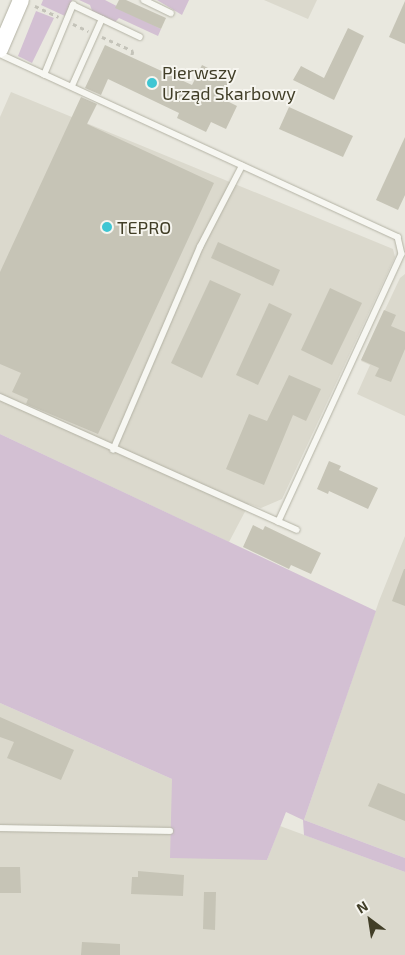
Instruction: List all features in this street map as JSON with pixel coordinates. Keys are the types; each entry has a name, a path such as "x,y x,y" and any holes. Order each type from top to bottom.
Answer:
{"street":[{"path":"0,49 8,23 20,0"}],"lane":[{"path":"144,0 171,13"},
{"path":"44,75 73,5 140,37"},
{"path":"72,86 102,19"},
{"path":"0,54 398,237 402,254 279,522"},
{"path":"113,450 200,248 242,166"},
{"path":"0,398 113,450 297,530"},
{"path":"0,828 170,831"}],"shaded area":[{"path":"43,0 72,0 65,16 41,5"},
{"path":"79,0 105,0 161,29 158,36 119,18 111,26 95,19 90,5"},
{"path":"157,0 189,0 182,15"},
{"path":"264,0 317,0 308,19"},
{"path":"36,11 54,18 32,63 18,56"},
{"path":"11,92 393,249 395,257 282,499 261,508 249,504 229,542 0,434 0,117"},
{"path":"405,274 405,416 357,394 370,365 361,361 400,278"},
{"path":"0,434 376,611 304,820 405,858 405,872 304,835 303,820 286,812 267,860 170,858 172,779 0,703"},
{"path":"405,536 405,858 304,820 379,601"},
{"path":"0,703 172,779 267,860 280,826 405,872 405,955 0,955"}],"building":[{"path":"119,0 126,0 166,18 161,29 115,8"},
{"path":"405,1 405,44 389,37"},
{"path":"348,28 364,36 334,100 293,80 301,66 324,78"},
{"path":"105,45 192,85 202,65 230,79 221,98 237,106 226,129 211,122 206,132 177,118 179,113 108,79 101,95 85,88"},
{"name":"TEPRO","path":"81,97 97,104 87,124 214,183 98,434 26,404 28,399 12,392 21,373 0,364 0,272"},
{"path":"289,107 353,136 343,157 279,129"},
{"path":"405,137 405,195 398,210 376,200"},
{"path":"218,242 280,270 273,286 211,258"},
{"path":"210,280 241,294 202,378 171,363"},
{"path":"330,288 362,303 332,365 301,350"},
{"path":"269,303 292,314 258,385 236,375"},
{"path":"384,310 396,315 391,326 405,332 405,349 391,382 375,376 379,368 361,360"},
{"path":"289,375 321,389 306,421 293,415 264,485 226,469 249,414 267,421"},
{"path":"329,461 341,466 339,470 378,488 368,509 329,491 328,494 317,489"},
{"path":"253,525 263,530 265,526 321,553 311,574 291,565 289,569 243,547"},
{"path":"405,569 405,606 392,601"},
{"path":"0,717 74,750 61,780 7,758 14,742 0,737"},
{"path":"378,783 405,794 405,821 368,806"},
{"path":"0,867 20,867 21,893 0,893"},
{"path":"138,871 184,875 183,896 131,894 132,877 138,877"},
{"path":"204,892 216,892 215,930 203,929"},
{"path":"82,942 120,944 120,955 81,955"}],"place":[{"name":"Pierwszy Urząd Skarbowy","path":"152,83"},
{"name":"TEPRO","path":"107,227"}]}
